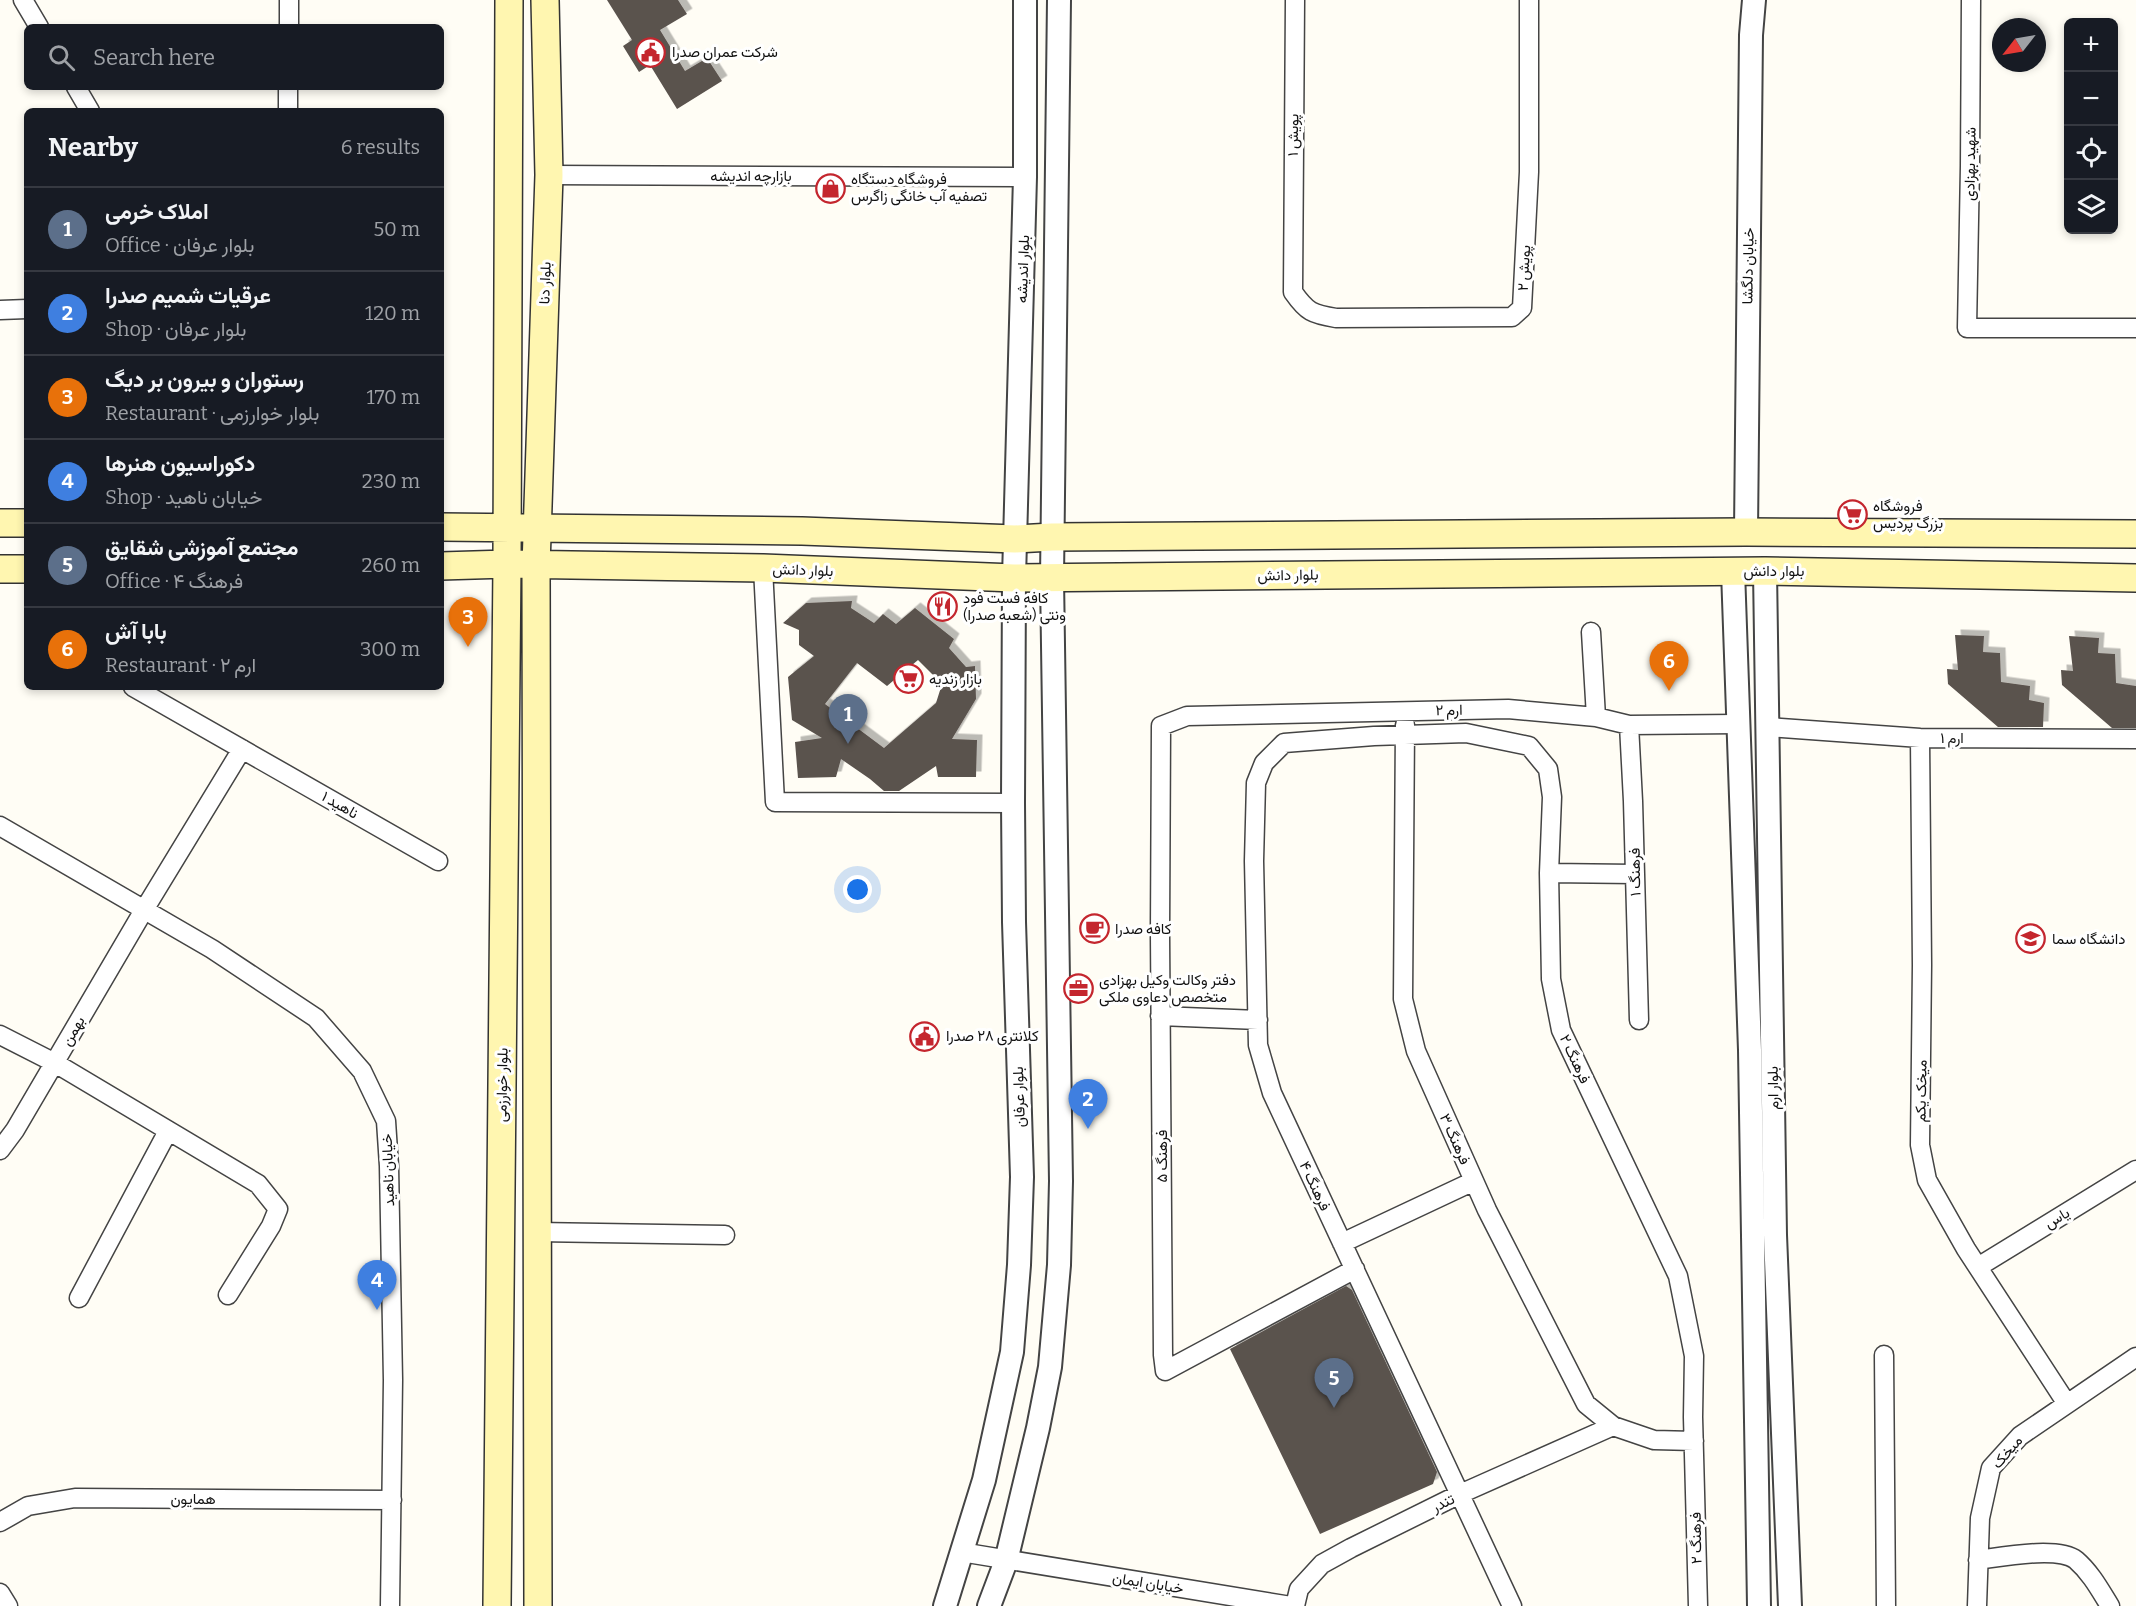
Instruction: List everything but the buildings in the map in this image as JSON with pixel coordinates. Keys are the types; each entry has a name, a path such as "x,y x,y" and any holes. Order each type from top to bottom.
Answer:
{"main road":[{"path":"507,564 509,0"},
{"name":"بلوار دنا","path":"536,566 549,175 545,0"},
{"path":"0,523 24,523"},
{"path":"444,527 801,531 1015,538 1746,532 2136,534"},
{"name":"بلوار دانش","path":"444,566 507,564 763,568 1014,578 1733,571 2136,578"},
{"name":"بلوار خوارزمی","path":"497,1606 507,564"},
{"path":"536,566 538,1606"},
{"path":"0,568 24,569"}],"street":[{"path":"22,0 37,24"},
{"path":"289,0 289,24"},
{"name":"بلوار اندیشه","path":"1014,578 1025,177 1025,0"},
{"path":"989,1606 1005,1561 1038,1428 1050,1367 1059,1265 1061,1181 1052,537 1059,0"},
{"name":"پویش ۱","path":"1292,270 1294,0"},
{"name":"پویش ۲","path":"1292,270 1293,292 1304,308 1315,314 1336,318 1512,317 1522,308 1529,172 1528,0"},
{"name":"خیابان دلگشا","path":"1746,532 1750,35 1754,0"},
{"name":"شهید بهزادی","path":"1971,0 1971,166 1967,328 2136,328"},
{"path":"78,90 88,108"},
{"path":"288,90 288,108"},
{"name":"بازارچه اندیشه","path":"549,175 1025,177"},
{"path":"0,310 24,309"},
{"path":"763,568 775,802 1013,803"},
{"name":"بلوار ارم","path":"1733,571 1750,1050 1759,1606"},
{"name":"بلوار ارم","path":"1765,571 1774,1235 1790,1606"},
{"name":"بلوار عرفان","path":"945,1606 984,1480 1012,1352 1019,1265 1022,1177 1014,922 1014,578"},
{"path":"1735,622 1738,614 1744,609 1752,608 1760,611 1765,617 1766,626"},
{"path":"1591,633 1596,717"},
{"name":"ناهید ۱","path":"138,690 438,861"},
{"name":"ارم ۲","path":"1161,726 1187,716 1508,709 1596,717 1629,725 1737,724"},
{"name":"فرهنگ ۳","path":"1405,711 1403,999 1416,1051 1474,1181 1586,1404 1613,1426 1654,1440 1694,1441"},
{"name":"فرهنگ ۱","path":"1629,725 1639,1020"},
{"name":"فرهنگ ۵","path":"1161,726 1163,1355 1165,1371 1354,1269"},
{"name":"ارم ۱","path":"1768,727 1920,738 2136,739"},
{"name":"فرهنگ ۲","path":"1284,743 1466,733 1529,746 1548,769 1552,797 1551,979 1561,1030 1678,1276 1694,1356 1698,1606"},
{"name":"میخک یکم","path":"1920,738 1922,965 1920,1145 1928,1180 1978,1267 2067,1404"},
{"name":"فرهنگ ۴","path":"1284,743 1264,764 1256,783 1254,861 1258,1045 1272,1093 1512,1606"},
{"path":"144,910 242,749"},
{"name":"خیابان ناهید","path":"0,826 212,949 316,1018 362,1071 386,1121 389,1166 393,1369 390,1606"},
{"path":"1550,873 1635,874"},
{"name":"بهمن","path":"0,1150 15,1130 144,910"},
{"path":"1161,1016 1258,1020"},
{"path":"0,1035 55,1063 258,1184 278,1209 271,1226 228,1295"},
{"path":"79,1298 168,1131"},
{"name":"یاس","path":"1978,1267 2136,1170"},
{"path":"1342,1243 1474,1181"},
{"path":"537,1232 725,1235"},
{"path":"1884,1355 1886,1606"},
{"name":"میخک","path":"1977,1606 1980,1518 1991,1468 2020,1436 2134,1362"},
{"path":"1756,1426 1782,1423"},
{"name":"تندر","path":"1293,1606 1299,1589 1323,1564 1351,1548 1460,1494 1613,1426"},
{"name":"همایون","path":"0,1522 28,1506 75,1498 392,1500"},
{"name":"خیابان ایمان","path":"961,1552 1005,1561 1293,1606"},
{"path":"1978,1560 2047,1552 2074,1558 2095,1580 2110,1606"},
{"path":"0,1593 8,1606"}],"place":[{"name":"شرکت عمران صدرا","path":"651,52"},
{"name":"فروشگاه دستگاه تصفیه آب خانگی زاگرس","path":"830,188"},
{"name":"فروشگاه بزرگ پردیس","path":"1852,515"},
{"name":"کافه فست فود ونتی (شعبه صدرا)","path":"942,607"},
{"name":"رستوران و بیرون بر دیگ","path":"468,647"},
{"name":"بازار زندیه","path":"908,679"},
{"name":"بابا آش","path":"1669,691"},
{"name":"املاک خرمی","path":"848,744"},
{"name":"کافه صدرا","path":"1094,929"},
{"name":"دانشگاه سما","path":"2031,939"},
{"name":"دفتر وکالت وکیل بهزادی متخصص دعاوی ملکی","path":"1078,989"},
{"name":"کلانتری ۲۸ صدرا","path":"925,1036"},
{"name":"عرقیات شمیم صدرا","path":"1088,1129"},
{"name":"دکوراسیون هنرها","path":"377,1310"},
{"name":"مجتمع آموزشی شقایق","path":"1334,1408"}]}
